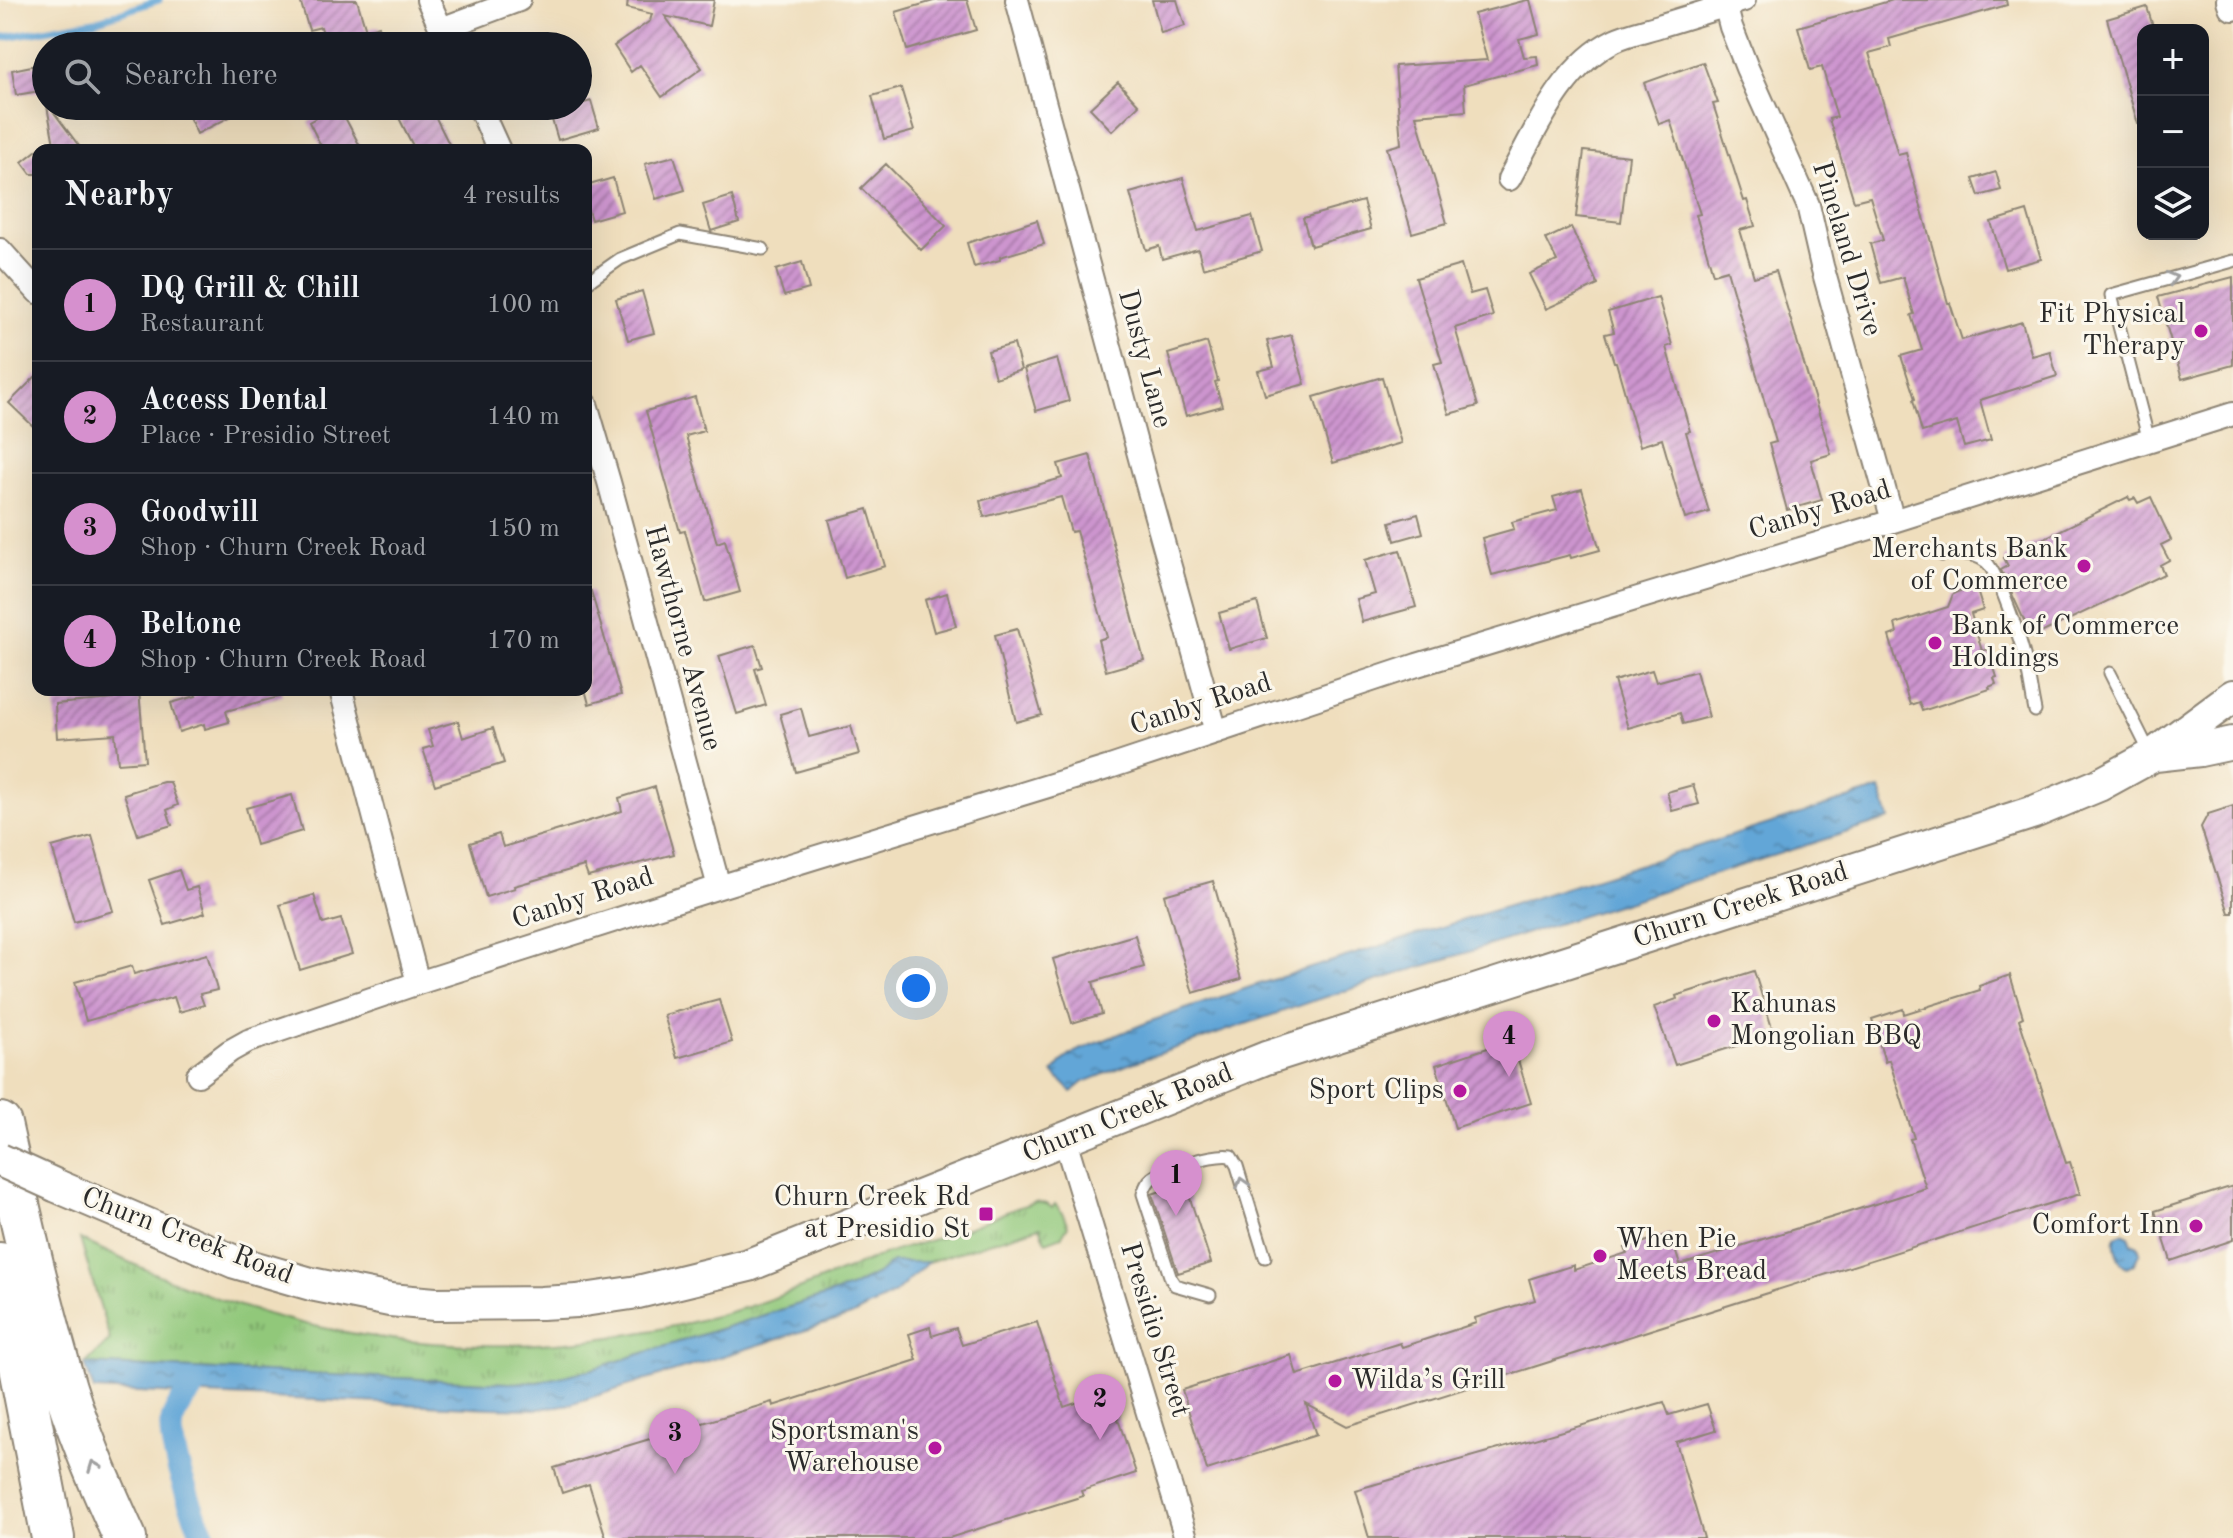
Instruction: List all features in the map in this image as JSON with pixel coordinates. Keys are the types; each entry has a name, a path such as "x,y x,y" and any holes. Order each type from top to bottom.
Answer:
{"highway":[{"path":"0,1124 59,1369 101,1484 125,1538"},
{"path":"0,1264 53,1538"}],"main road":[{"name":"Churn Creek Road","path":"0,1160 235,1262 311,1284 390,1300 435,1304 541,1303 638,1292 749,1265 1266,1058 2034,812 2099,785 2152,756 2233,696"},
{"path":"2152,756 2233,743"}],"street":[{"path":"428,0 443,32"},
{"path":"455,32 519,0"},
{"name":"Dusty Lane","path":"1017,0 1216,732"},
{"path":"2231,0 2233,6"},
{"path":"1509,179 1555,96 1575,72 1601,49 1634,33 1731,2"},
{"name":"Pineland Drive","path":"1731,2 1747,68 1808,205 1893,521"},
{"path":"485,120 496,144"},
{"path":"0,250 32,285"},
{"name":"Canby Road","path":"198,1075 248,1041 418,983 1100,770 1417,665 2233,414"},
{"name":"Hawthorne Avenue","path":"592,425 719,887"},
{"path":"343,696 418,983"},
{"name":"Presidio Street","path":"1065,1140 1186,1538"}],"lane":[{"path":"592,279 620,259 680,234 763,249"},
{"path":"2149,441 2111,295 2233,261"},
{"path":"1942,555 1960,553 1985,561 1991,568 2024,655 2035,711"},
{"path":"2110,673 2152,756"},
{"path":"1210,1295 1175,1285 1171,1279 1143,1194 1146,1184 1154,1177 1220,1154 1231,1156 1237,1166 1265,1257"}],"green space":[{"path":"1035,1202 1052,1208 1055,1204 1063,1214 1068,1226 1062,1236 1046,1242 1040,1227 928,1262 892,1262 879,1273 850,1288 593,1369 551,1379 509,1383 85,1364 110,1340 80,1239 197,1291 300,1323 428,1343 559,1343 687,1323 750,1306"}],"water":[{"path":"1880,789 1889,819 1313,1001 1132,1063 1084,1082 1072,1092 1053,1073 1075,1052 1151,1021 1253,986"},
{"path":"2122,1233 2137,1244 2140,1252 2134,1264 2127,1267 2115,1249 2116,1236"},
{"path":"892,1262 928,1262 894,1294 851,1316 570,1404 539,1409 94,1390 85,1364 538,1382 593,1369 850,1288 879,1273"}],"building":[{"path":"300,0 357,0 366,30 379,26 380,32 323,32 321,27 309,30"},
{"path":"628,0 714,0 709,26 665,16 702,68 662,97 640,65 631,72 614,46 650,21 652,14 627,8"},
{"path":"937,0 967,0 976,30 907,50 896,12"},
{"path":"1152,0 1177,0 1185,26 1161,33"},
{"path":"1530,0 1539,34 1519,39 1524,57 1537,56 1538,65 1464,85 1466,111 1416,115 1447,223 1412,233 1387,148 1401,144 1395,66 1487,60 1474,14"},
{"path":"1893,0 2006,0 2007,5 1889,39 1891,47 1869,53 1898,155 1906,153 1948,303 1962,340 2022,322 2032,356 2050,351 2057,376 1980,400 1991,440 1964,447 1957,422 1922,432 1901,356 1922,350 1903,277 1881,283 1870,244 1883,240 1870,197 1854,201 1829,119 1837,117 1822,67 1810,70 1798,27"},
{"path":"2147,7 2152,24 2137,24 2137,121 2107,19"},
{"path":"1703,62 1718,103 1713,104 1755,226 1740,230 1754,277 1776,271 1831,454 1811,460 1822,500 1787,510 1769,444 1776,442 1727,270 1713,274 1696,215 1700,214 1670,120 1659,124 1644,83"},
{"path":"32,66 32,92 16,95 12,70"},
{"path":"1118,82 1139,105 1112,131 1090,108"},
{"path":"901,88 914,131 884,139 872,96"},
{"path":"592,104 599,128 558,140 552,120 592,120"},
{"path":"50,120 60,120 78,144 54,144"},
{"path":"190,120 224,120 197,134"},
{"path":"346,120 359,144 320,144 309,122"},
{"path":"400,120 437,120 449,144 412,144"},
{"path":"1584,151 1629,156 1621,222 1576,217"},
{"path":"32,154 32,174 31,174 22,162"},
{"path":"674,156 685,190 656,199 645,164"},
{"path":"886,164 946,226 921,250 861,188"},
{"path":"1996,172 2001,190 1979,196 1973,179"},
{"path":"613,178 622,211 592,220 592,184"},
{"path":"1183,178 1198,231 1252,216 1262,251 1203,268 1198,249 1162,259 1159,246 1146,250 1130,193"},
{"path":"732,196 739,222 711,231 703,205"},
{"path":"1363,201 1371,229 1311,246 1303,218"},
{"path":"2027,211 2041,259 2005,269 1991,222"},
{"path":"1037,220 1044,244 974,267 967,243"},
{"path":"1571,227 1598,285 1546,309 1529,274 1557,261 1546,239"},
{"path":"802,262 809,289 784,296 776,270"},
{"path":"1461,265 1470,294 1485,290 1493,316 1455,328 1478,406 1449,414 1434,364 1442,362 1416,278"},
{"name":"Fit Physical Therapy","path":"2233,277 2233,365 2182,379 2158,297"},
{"path":"642,291 654,333 628,340 616,299"},
{"path":"1658,297 1672,345 1666,347 1690,431 1686,432 1709,512 1685,519 1662,439 1640,446 1605,334 1614,332 1608,312"},
{"path":"1291,335 1305,384 1265,395 1258,371 1274,367 1267,341"},
{"path":"1207,342 1222,406 1186,416 1168,354"},
{"path":"1014,344 1021,370 995,378 988,351"},
{"path":"1057,359 1069,401 1036,411 1024,369"},
{"path":"1382,377 1401,443 1333,463 1314,397"},
{"path":"32,380 32,425 9,403"},
{"path":"695,397 704,431 686,436 717,543 725,540 740,592 705,602 685,531 680,532 646,411"},
{"path":"1090,455 1144,660 1106,671 1098,640 1107,637 1076,531 1071,532 1061,497 984,517 980,501 1062,478 1058,464"},
{"path":"1582,489 1600,550 1492,575 1482,538 1514,529 1512,522 1557,510 1553,497"},
{"name":"Merchants Bank of Commerce","path":"2128,497 2130,500 2135,498 2138,503 2151,497 2171,540 2161,545 2169,560 2160,565 2164,574 2041,633 2037,625 2028,629 2001,570 2008,566 2004,558"},
{"path":"868,509 885,566 845,578 829,520"},
{"path":"1418,514 1423,533 1395,541 1390,522"},
{"path":"1400,550 1416,607 1362,622 1356,599 1375,594 1365,560"},
{"name":"Bank of Commerce Holdings","path":"1975,584 1983,610 1971,614 1982,651 1988,649 1997,677 1994,678 1996,684 1990,689 1922,711 1919,702 1910,705 1889,636 1897,633 1895,624 1948,607 1953,594"},
{"path":"947,593 956,626 934,632 925,600"},
{"path":"592,594 621,695 589,704 587,696 592,696"},
{"path":"1257,602 1267,638 1229,649 1219,613"},
{"path":"1017,629 1042,715 1016,722 995,635"},
{"path":"755,645 762,667 755,669 766,705 737,714 719,656"},
{"path":"1652,670 1656,682 1696,671 1709,717 1683,724 1680,713 1628,728 1614,681"},
{"path":"113,696 140,696 145,761 118,763 115,734 57,738 55,704 113,699"},
{"path":"196,696 282,696 226,711 229,722 205,729 204,724 179,732 171,703"},
{"path":"801,708 809,737 851,726 859,754 796,772 780,714"},
{"path":"458,721 463,738 493,728 504,763 435,785 423,749 433,746 428,730"},
{"path":"170,782 178,805 167,810 172,825 138,835 124,794"},
{"path":"1693,785 1699,804 1672,811 1667,792"},
{"path":"655,787 674,854 588,877 584,866 486,897 470,843 499,834 503,847 622,811 619,798"},
{"path":"292,795 302,831 256,845 246,808"},
{"path":"2233,806 2233,913 2229,913 2201,827 2208,814"},
{"path":"92,836 113,911 74,922 52,847"},
{"path":"179,870 186,890 197,887 205,913 165,925 149,880"},
{"path":"1213,881 1241,979 1193,993 1164,895"},
{"path":"314,895 323,924 341,919 352,954 300,970 280,905"},
{"path":"1135,935 1144,967 1093,982 1102,1014 1072,1023 1053,959"},
{"path":"207,954 217,990 200,994 204,1005 179,1012 174,997 86,1021 75,982 132,966 134,974"},
{"name":"Kahunas Mongolian BBQ","path":"1754,971 1774,1034 1675,1065 1654,1007 1677,999 1676,996"},
{"path":"2010,975 2023,1017 2019,1019 2066,1163 2070,1162 2080,1194 1347,1426 1306,1404 1316,1435 1207,1470 1182,1390 1291,1355 1297,1375 1400,1343 1402,1347 1476,1323 1475,1318 1535,1300 1529,1279 1574,1265 1574,1270 1627,1253 1625,1248 1670,1234 1680,1265 1926,1188 1910,1139 1914,1138 1872,1019 1903,1009 1904,1014 1980,990 1979,986"},
{"path":"719,1000 732,1042 677,1058 664,1015"},
{"path":"1512,1040 1531,1103 1455,1128 1436,1065"},
{"path":"1185,1183 1211,1263 1178,1273 1152,1194"},
{"name":"Comfort Inn","path":"2233,1186 2233,1240 2171,1261 2155,1211"},
{"name":"Sportsman's Warehouse","path":"1037,1322 1064,1407 1109,1392 1136,1473 1081,1491 1083,1496 949,1538 606,1538 589,1484 562,1493 554,1468 772,1402 773,1406 917,1360 909,1334 930,1327 932,1336 956,1328 962,1345"},
{"path":"1664,1402 1669,1415 1707,1404 1716,1430 1676,1442 1704,1538 1369,1538 1355,1490"}],"waterway":[{"path":"34,32 95,21 159,0"},
{"path":"0,38 32,32"},
{"path":"199,1382 176,1412 172,1435 183,1482 205,1538"}],"place":[{"name":"Fit Physical Therapy","path":"2201,331"},
{"name":"Merchants Bank of Commerce","path":"2084,566"},
{"name":"Bank of Commerce Holdings","path":"1935,643"},
{"name":"Kahunas Mongolian BBQ","path":"1714,1021"},
{"name":"Beltone","path":"1509,1077"},
{"name":"Sport Clips","path":"1460,1091"},
{"name":"Churn Creek Rd at Presidio St","path":"986,1214"},
{"name":"DQ Grill & Chill","path":"1176,1216"},
{"name":"Comfort Inn","path":"2196,1226"},
{"name":"When Pie Meets Bread","path":"1600,1256"},
{"name":"Wilda’s Grill","path":"1335,1381"},
{"name":"Access Dental","path":"1100,1440"},
{"name":"Sportsman's Warehouse","path":"935,1448"},
{"name":"Goodwill","path":"675,1474"}]}
